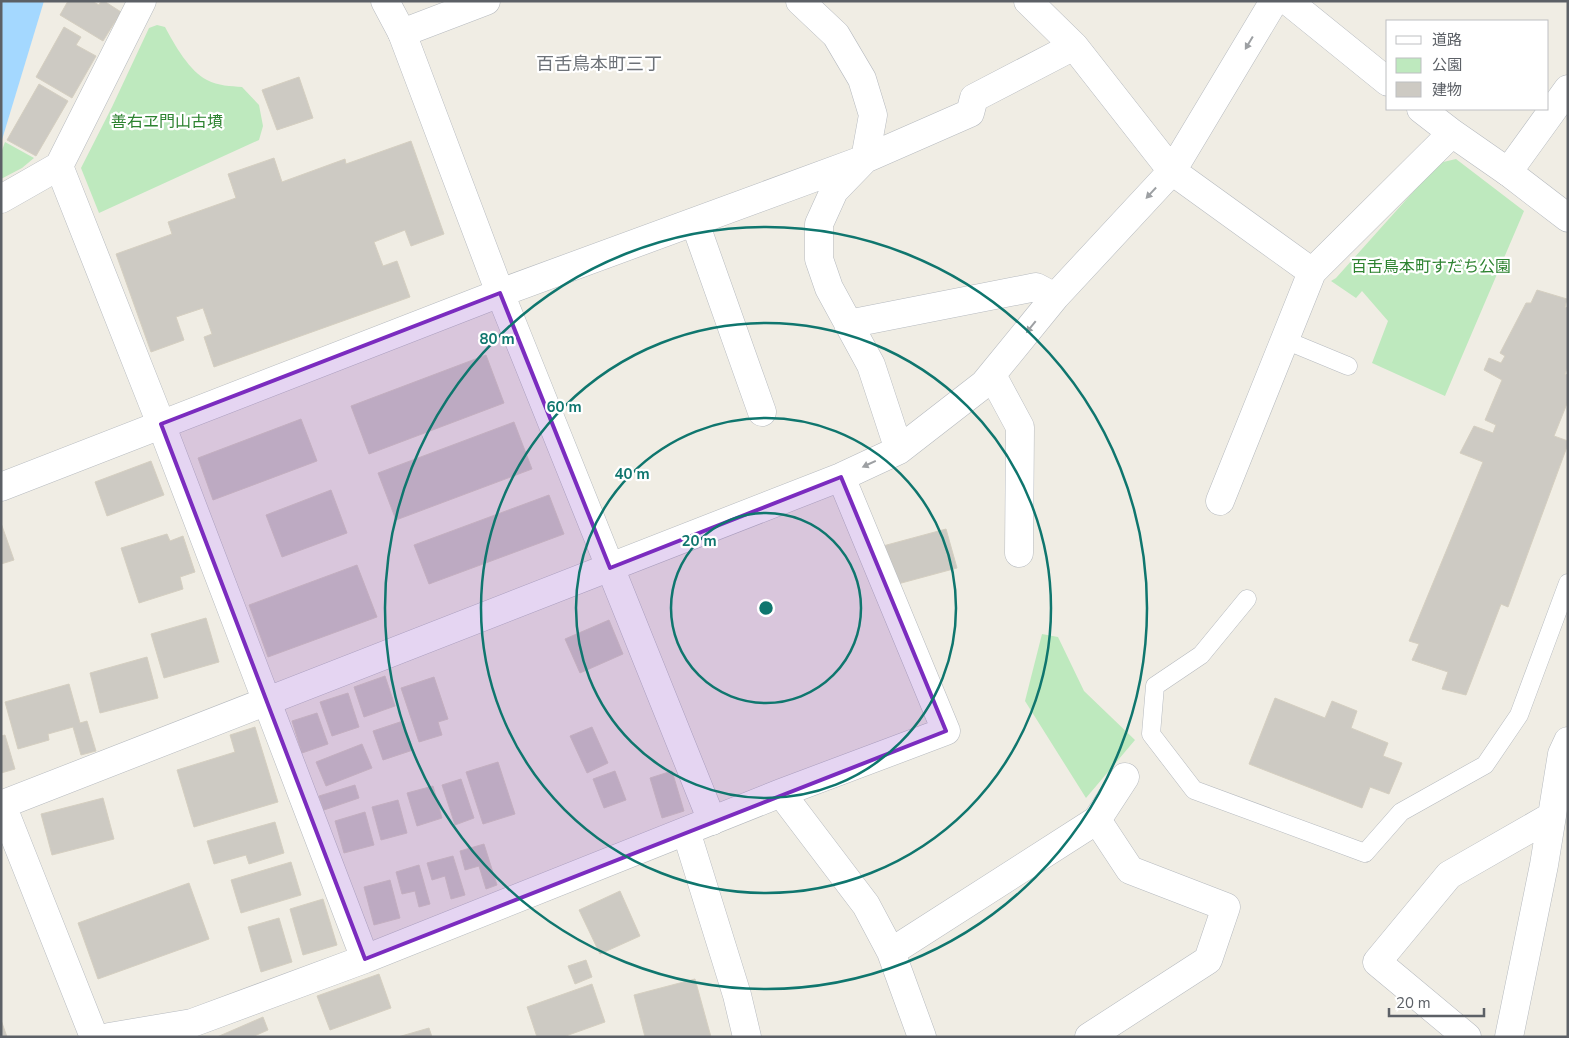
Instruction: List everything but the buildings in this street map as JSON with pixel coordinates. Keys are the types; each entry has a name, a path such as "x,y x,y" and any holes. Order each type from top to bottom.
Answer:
{"street":[{"path":"1,199 59,166 142,1"},
{"path":"385,1 402,33 500,293 712,821"},
{"path":"402,33 486,1"},
{"path":"800,1 836,35 862,79 873,115 865,159 834,191 819,224 819,259 829,288 870,365 899,450"},
{"path":"94,1037 2,805 841,477 899,450 984,384 1055,297 1172,171 1274,1"},
{"path":"1288,1 1386,80"},
{"path":"1043,7 1172,171 1312,272"},
{"path":"1,487 500,293 865,159 970,113 974,98 1074,46"},
{"path":"1508,172 1568,89"},
{"path":"1423,110 1568,218"},
{"path":"1220,500 1312,272 1452,133"},
{"path":"59,166 161,424 365,959"},
{"path":"694,223 762,412"},
{"path":"848,324 1036,288 1055,297"},
{"path":"992,375 1020,427 1019,553"},
{"path":"109,1037 192,1023 365,959 781,793 946,731 841,477"},
{"path":"1509,1037 1544,866 1562,754 1568,741"},
{"path":"891,952 1097,820 1126,776"},
{"path":"781,793 866,905 891,952 922,1037"},
{"path":"1468,1037 1377,962 1449,875 1552,816"},
{"path":"1089,1037 1208,960 1226,907 1130,870 1097,820"},
{"path":"686,831 737,996 747,1037"}],"lane":[{"path":"1285,340 1348,366"},
{"path":"1247,599 1201,655 1155,686 1151,734 1194,790 1365,853 1401,812 1485,765 1519,715 1568,583"}],"highlighted area":[{"path":"500,293 610,568 841,477 946,731 365,959 161,424"}],"green space":[{"name":"善右ヱ門山古墳","path":"157,25 165,27 183,57 201,76 216,83 242,87 259,105 263,126 259,140 99,213 81,168 149,28"},
{"path":"5,142 34,158 22,168 1,179 1,153"},
{"name":"百舌鳥本町すだち公園","path":"1456,159 1524,211 1445,396 1372,363 1388,321 1362,291 1356,298 1331,281 1336,278 1439,163"},
{"path":"1042,634 1058,637 1084,691 1135,740 1086,798 1025,701"}],"water":[{"path":"1,1 44,1 1,143"}],"district":[{"name":"百舌鳥本町三丁","path":"599,64"}]}
